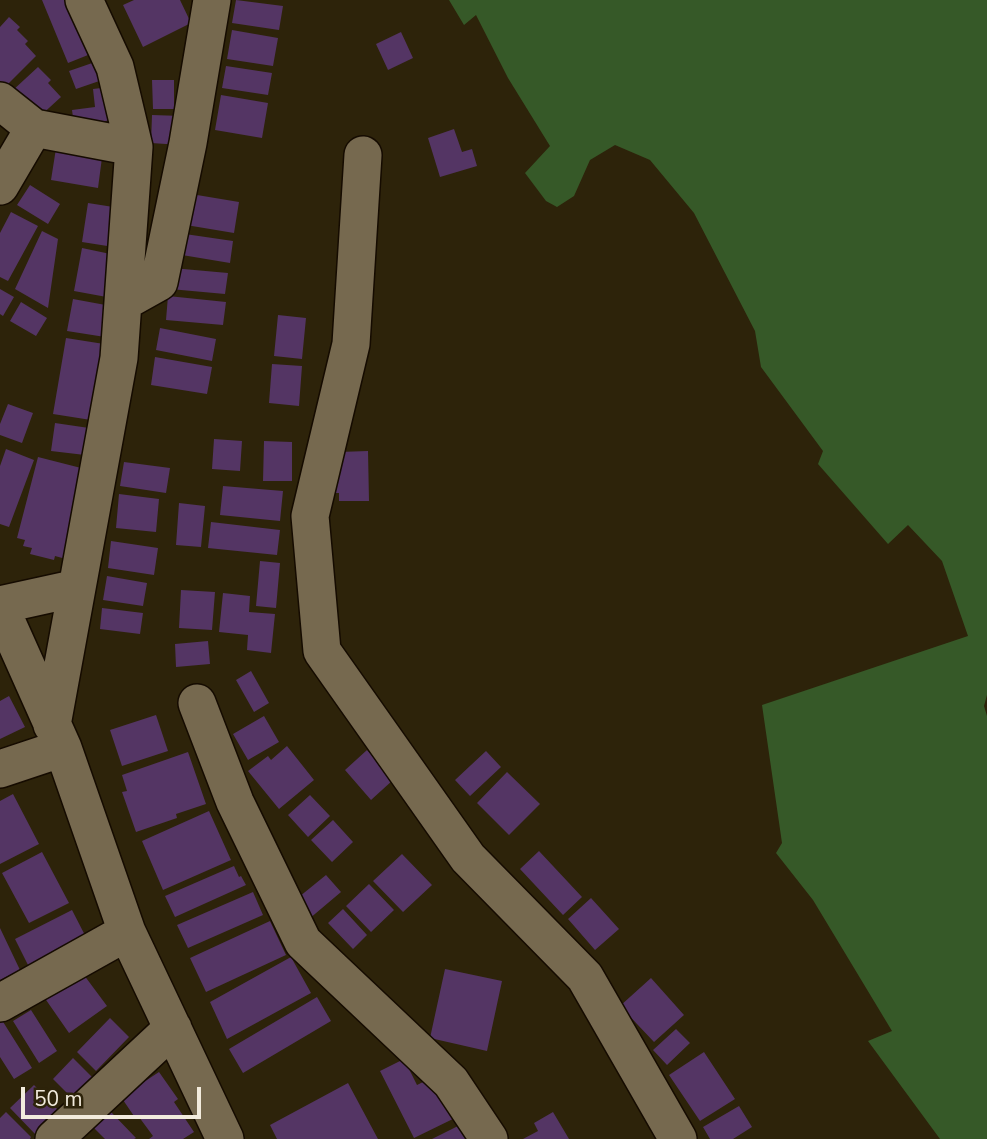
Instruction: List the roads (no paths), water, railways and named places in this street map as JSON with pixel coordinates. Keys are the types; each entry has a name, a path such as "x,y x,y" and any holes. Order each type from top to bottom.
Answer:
{"street":[{"path":"58,736 77,588 119,358 134,147 116,67 84,0"},
{"path":"125,301 159,282 188,143 212,0"},
{"path":"0,101 34,128 134,147"},
{"path":"0,186 34,128"},
{"path":"363,155 351,344 310,516 322,651 468,858 585,977 678,1139"},
{"path":"77,588 0,606 58,736 127,932 225,1139"},
{"path":"197,703 235,802 303,943 452,1082 489,1139"},
{"path":"0,769 58,736"},
{"path":"0,1003 127,932"},
{"path":"54,1139 173,1028"}]}
